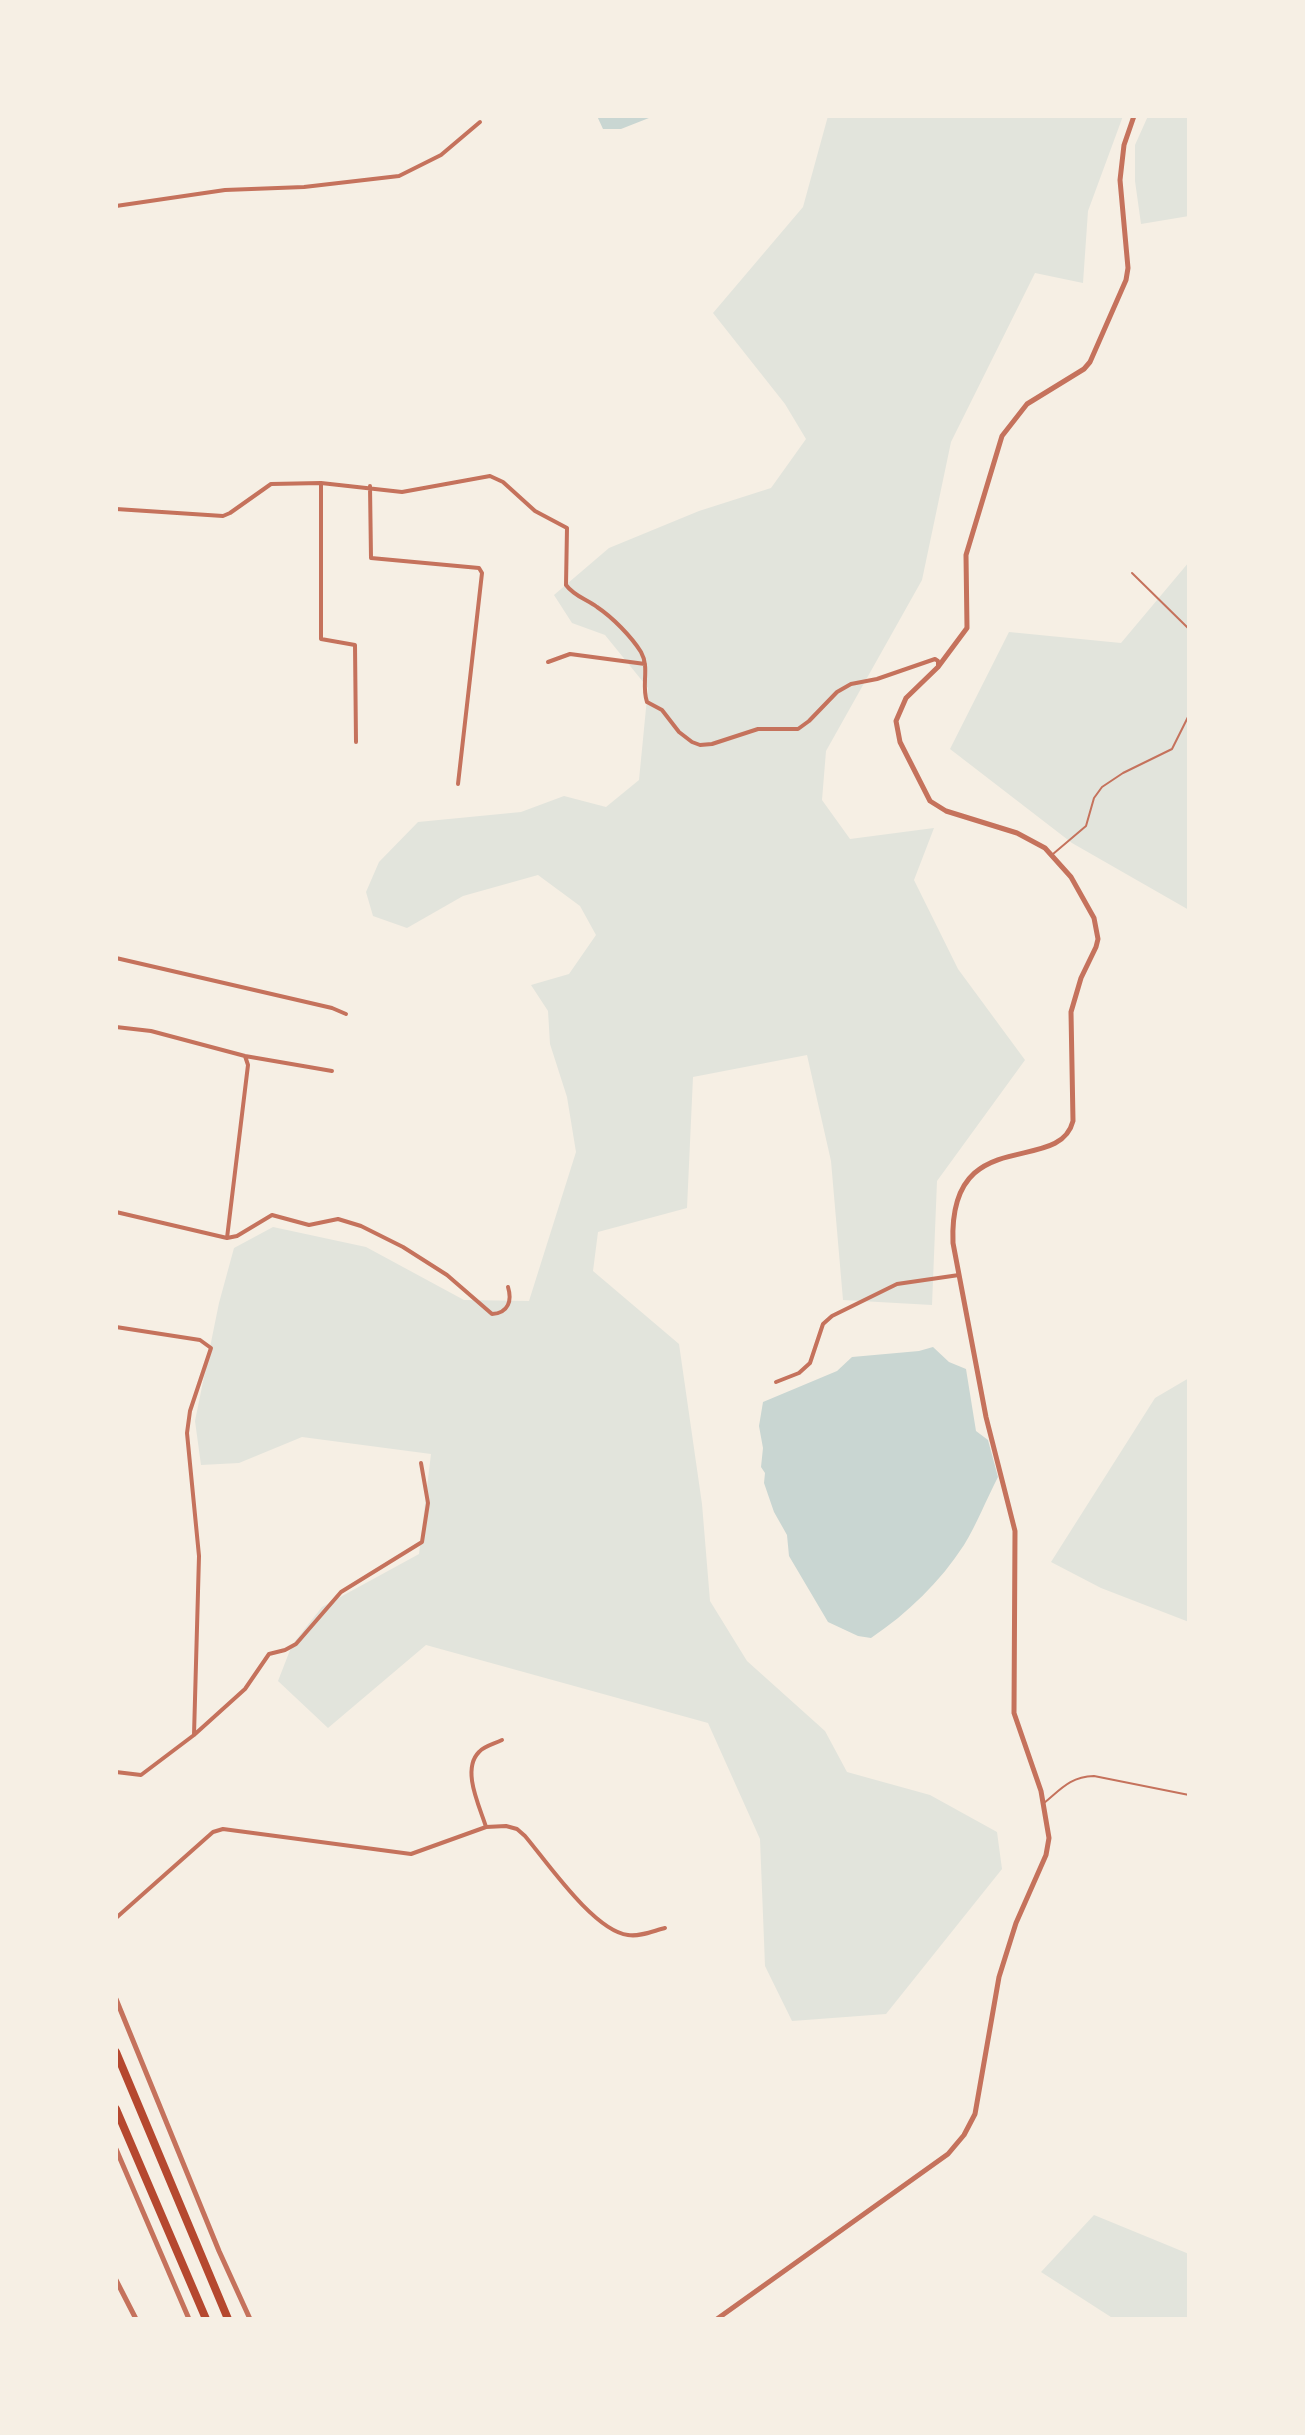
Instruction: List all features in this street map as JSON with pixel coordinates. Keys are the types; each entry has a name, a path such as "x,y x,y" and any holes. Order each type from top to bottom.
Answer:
{"highway":[{"path":"116,2052 228,2319"},
{"path":"116,2109 206,2319"}],"street":[{"path":"717,2319 948,2154 964,2135 975,2114 981,2090 999,1977 1016,1923 1046,1855 1049,1838 1043,1804 1014,1713 1015,1531 986,1417 959,1275 952,1215 965,1184 974,1173 987,1165 1063,1139 1071,1130 1071,1012 1074,995 1098,939 1094,918 1084,899 1052,854 1017,833 937,807 925,795 900,742 896,721 906,698 938,667 969,622 966,555 1002,436 1027,404 1084,369 1090,362 1126,280 1128,251 1120,180 1124,145 1134,116"},
{"path":"116,206 225,190 304,187 399,176 441,155 480,122"},
{"path":"116,509 223,516 271,484 321,483 370,486 402,492 490,476 503,482 535,511 567,528 566,585 601,609 638,649 645,664 647,702 662,710 683,737 700,745 758,729 798,729 837,692 851,684 877,679 935,659 938,667"},
{"path":"321,483 321,639 355,645 356,742"},
{"path":"370,486 371,558 479,568 482,573 458,784"},
{"path":"548,662 570,654 645,664"},
{"path":"116,958 332,1008 346,1014"},
{"path":"116,1027 151,1031 245,1056 332,1071"},
{"path":"227,1238 248,1065 245,1056"},
{"path":"116,1212 227,1238 237,1236 272,1215 309,1225 338,1219 361,1226 403,1247 465,1288 492,1314 498,1314 509,1304 508,1287"},
{"path":"776,1382 799,1373 810,1363 823,1324 832,1316 897,1284 959,1275"},
{"path":"116,1327 200,1340 211,1348 190,1411 187,1433 199,1556 194,1735"},
{"path":"116,1772 141,1775 194,1735 245,1689 269,1654 291,1647 341,1592 422,1542 428,1503 421,1463"},
{"path":"486,1827 474,1789 472,1764 480,1750 502,1740"},
{"path":"116,1918 213,1832 223,1829 411,1854 486,1827 506,1826 517,1829 593,1916 610,1929 629,1935 665,1928"},
{"path":"116,1999 250,2319"},
{"path":"116,2149 189,2319"},
{"path":"116,2280 136,2319"}],"lane":[{"path":"1132,573 1189,629"},
{"path":"1052,854 1086,826 1094,798 1102,787 1172,749 1189,715"},
{"path":"1043,1804 1067,1783 1079,1777 1094,1776 1189,1795"}],"shaded area":[{"path":"597,116 654,116 621,129 603,129"},
{"path":"828,116 1123,116 1088,211 1083,283 1035,273 951,442 922,580 826,751 822,800 850,839 934,828 914,880 958,969 1025,1060 937,1181 932,1305 843,1300 831,1161 807,1055 693,1077 687,1208 598,1232 593,1271 679,1344 702,1504 710,1601 747,1661 825,1731 847,1772 930,1795 997,1832 1002,1869 886,2014 792,2021 765,1966 760,1839 708,1723 426,1645 328,1728 278,1681 292,1645 322,1607 419,1554 431,1454 302,1437 239,1463 201,1465 195,1421 219,1303 234,1248 273,1227 366,1247 464,1300 529,1301 576,1152 567,1097 550,1044 548,1011 531,985 569,974 596,935 580,906 538,875 463,896 407,928 373,916 366,892 379,862 418,822 521,812 564,796 606,807 639,780 648,688 605,635 572,623 554,595 609,548 699,511 771,488 806,439 785,404 713,313 803,207"},
{"path":"1148,116 1189,116 1189,216 1141,224 1135,181 1135,145"},
{"path":"1189,562 1189,910 1072,843 950,749 1009,632 1121,643"},
{"path":"933,1347 949,1362 966,1369 976,1431 988,1440 998,1477 964,1545 934,1584 871,1638 858,1636 828,1622 789,1556 787,1535 774,1512 761,1467 763,1448 759,1426 763,1402 837,1371 852,1357"},
{"path":"1189,1378 1189,1622 1101,1588 1051,1562 1155,1398"},
{"path":"1094,2215 1189,2254 1189,2319 1114,2319 1041,2272"}]}
